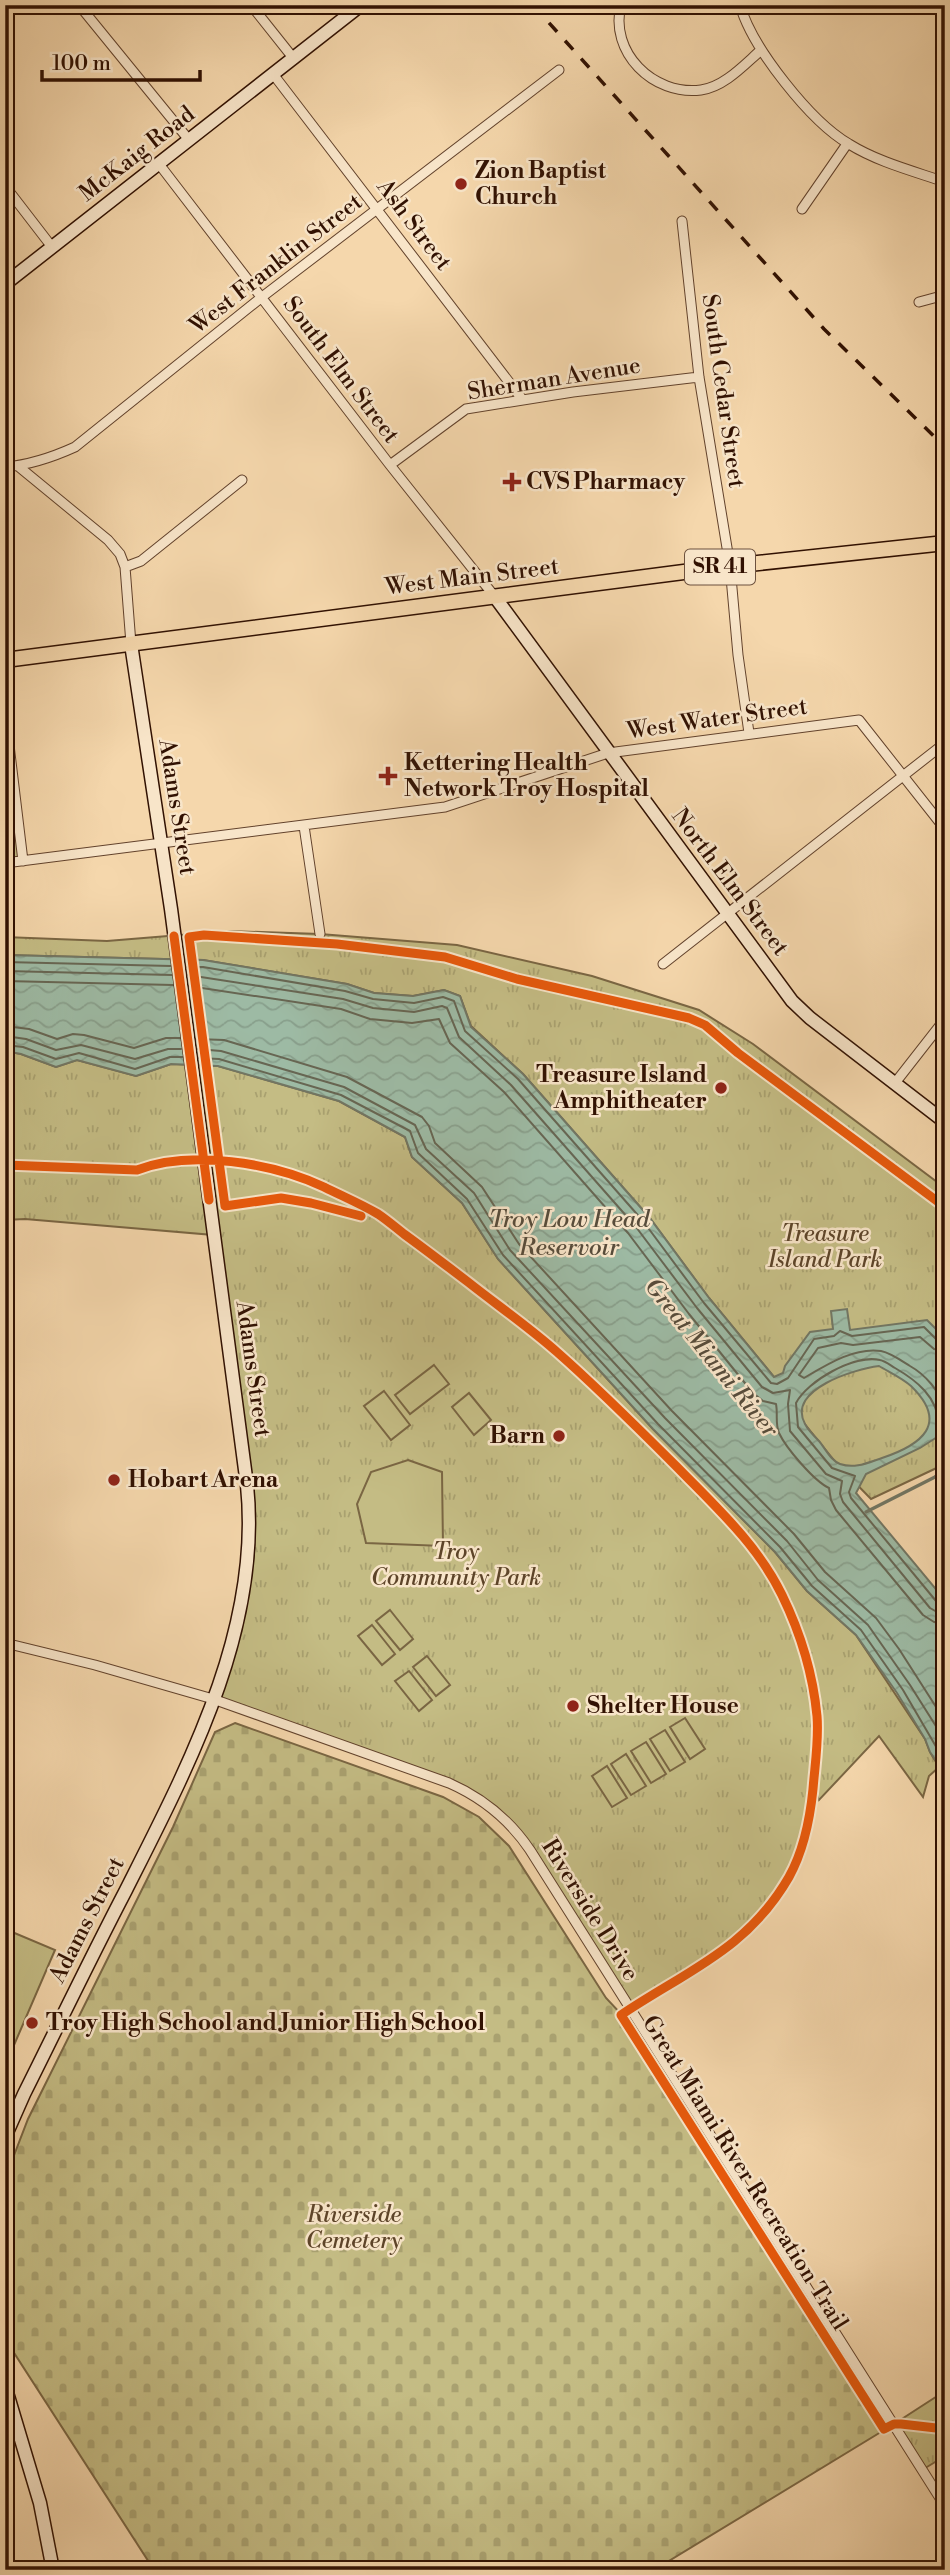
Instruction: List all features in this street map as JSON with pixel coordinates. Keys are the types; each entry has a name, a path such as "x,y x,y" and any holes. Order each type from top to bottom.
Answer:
{"main road":[{"name":"West Main Street","path":"5,660 730,566 945,543"}],"street":[{"path":"79,5 188,140"},
{"path":"251,5 294,59"},
{"name":"McKaig Road","path":"5,284 361,5"},
{"path":"621,5 617,20 620,40 630,58 647,76 671,88 702,90 728,78 760,51"},
{"path":"740,5 745,24 760,51 815,115 847,144 877,158 945,182"},
{"name":"West Franklin Street","path":"5,467 58,455 75,447 262,297 559,69"},
{"name":"Ash Street","path":"273,74 522,399"},
{"path":"802,209 847,144"},
{"name":"South Elm Street","path":"159,164 495,597"},
{"path":"5,186 52,247"},
{"name":"South Cedar Street","path":"682,221 699,377 730,566 738,655 749,733"},
{"path":"919,302 945,295"},
{"name":"Sherman Avenue","path":"390,465 466,409 522,399 699,377"},
{"path":"18,466 108,540 120,554 125,567 131,644"},
{"path":"125,567 141,561 242,480"},
{"name":"North Elm Street","path":"495,597 792,1001 810,1018 945,1122"},
{"name":"Adams Street","path":"5,2137 160,1821 213,1699 231,1648 249,1563 247,1485 174,936 131,644"},
{"path":"5,712 23,861"},
{"name":"West Water Street","path":"5,863 445,807 608,753 859,720 903,777"},
{"path":"663,964 945,743"},
{"path":"903,777 945,828"},
{"path":"304,826 320,934"},
{"path":"895,1083 945,1019"},
{"name":"Riverside Drive","path":"5,1643 95,1665 213,1699 449,1783 482,1800 511,1825 530,1850 945,2506"},
{"path":"5,2386 40,2503 53,2570"}],"green space":[{"path":"17,811 23,861 5,863 5,812"},
{"name":"Treasure Island Park","path":"229,931 320,934 457,945 592,976 699,1010 753,1044 945,1188 945,1464 871,1499 836,1463 803,1422 774,1377 709,1298 649,1217 523,1074 471,1026 460,996 444,990 413,996 374,993 347,984 203,960 5,955 5,937 107,941"},
{"name":"Troy Community Park","path":"5,1051 56,1067 77,1060 136,1076 171,1064 218,1066 339,1101 405,1137 412,1157 462,1203 498,1259 653,1429 775,1552 807,1591 856,1635 925,1739 939,1767 929,1776 923,1797 879,1736 819,1800 813,1784 795,1863 764,1913 697,1969 630,2009 530,1850 475,1796 213,1699 221,1677 250,1522 213,1235 25,1219 5,1220"},
{"path":"434,1365 449,1384 410,1414 395,1395"},
{"path":"384,1391 410,1425 391,1440 364,1406"},
{"path":"469,1393 491,1420 474,1435 452,1407"},
{"path":"408,1460 442,1472 443,1546 366,1543 357,1504 371,1472"},
{"path":"390,1610 413,1639 400,1650 376,1621"},
{"path":"372,1625 395,1654 382,1665 358,1636"},
{"path":"427,1656 450,1685 436,1696 413,1667"},
{"path":"409,1671 432,1700 419,1711 395,1681"},
{"path":"685,1718 705,1749 690,1759 670,1727"},
{"name":"Riverside Cemetery","path":"235,1723 443,1797 479,1817 509,1846 606,1998 621,2014 630,2009 894,2424 654,2570 154,2570 9,2345 5,2329 5,2191 13,2158 28,2119 173,1827 215,1732"},
{"path":"665,1730 685,1762 670,1771 650,1739"},
{"path":"646,1742 666,1774 651,1783 631,1751"},
{"path":"626,1754 646,1786 631,1795 611,1764"},
{"path":"607,1766 627,1798 612,1807 592,1776"},
{"path":"5,1929 55,1950 5,2066"},
{"path":"945,2391 945,2456 922,2470 894,2424"}],"water":[{"name":"Troy Low Head Reservoir","path":"5,955 203,960 347,984 374,993 413,996 444,990 460,996 471,1027 523,1074 649,1217 709,1298 774,1377 783,1373 785,1366 810,1332 833,1329 831,1311 847,1309 850,1330 927,1320 945,1338 945,1432 920,1448 866,1474 856,1493 945,1600 945,1774 897,1693 856,1635 807,1591 775,1552 653,1429 498,1259 462,1203 412,1157 405,1137 339,1101 218,1066 171,1064 136,1076 77,1060 56,1067 5,1051","holes":["879,1366 907,1383 923,1399 928,1411 926,1431 919,1440 896,1453 861,1465 840,1464 831,1457 805,1424 802,1412 805,1401 814,1391 840,1376"]}],"waterway":[{"path":"866,1512 945,1470"}],"railway":[{"path":"533,5 824,329 945,447"}],"cycle path":[{"path":"361,1216 281,1198 225,1206 189,937 204,935 337,944 445,957 517,979 689,1018 705,1025 738,1053 945,1207"},
{"path":"174,936 209,1200"},
{"name":"Great Miami River Recreation Trail","path":"5,1165 137,1170 181,1160 231,1162 281,1171 324,1187 365,1207 385,1219 557,1352 618,1408 706,1496 761,1559 782,1595 794,1624 805,1654 815,1700 816,1752 810,1812 802,1845 789,1877 772,1902 735,1941 621,2015 884,2429 894,2424 945,2429"}],"place":[{"name":"Zion Baptist Church","path":"461,184"},
{"name":"CVS Pharmacy","path":"512,482"},
{"name":"Kettering Health Network Troy Hospital","path":"388,776"},
{"name":"Treasure Island Amphitheater","path":"721,1088"},
{"name":"Barn","path":"559,1436"},
{"name":"Hobart Arena","path":"114,1480"},
{"name":"Shelter House","path":"573,1706"},
{"name":"Troy High School and Junior High School","path":"32,2023"}],"water label":[{"name":"Great Miami River","path":"711,1358"}]}
